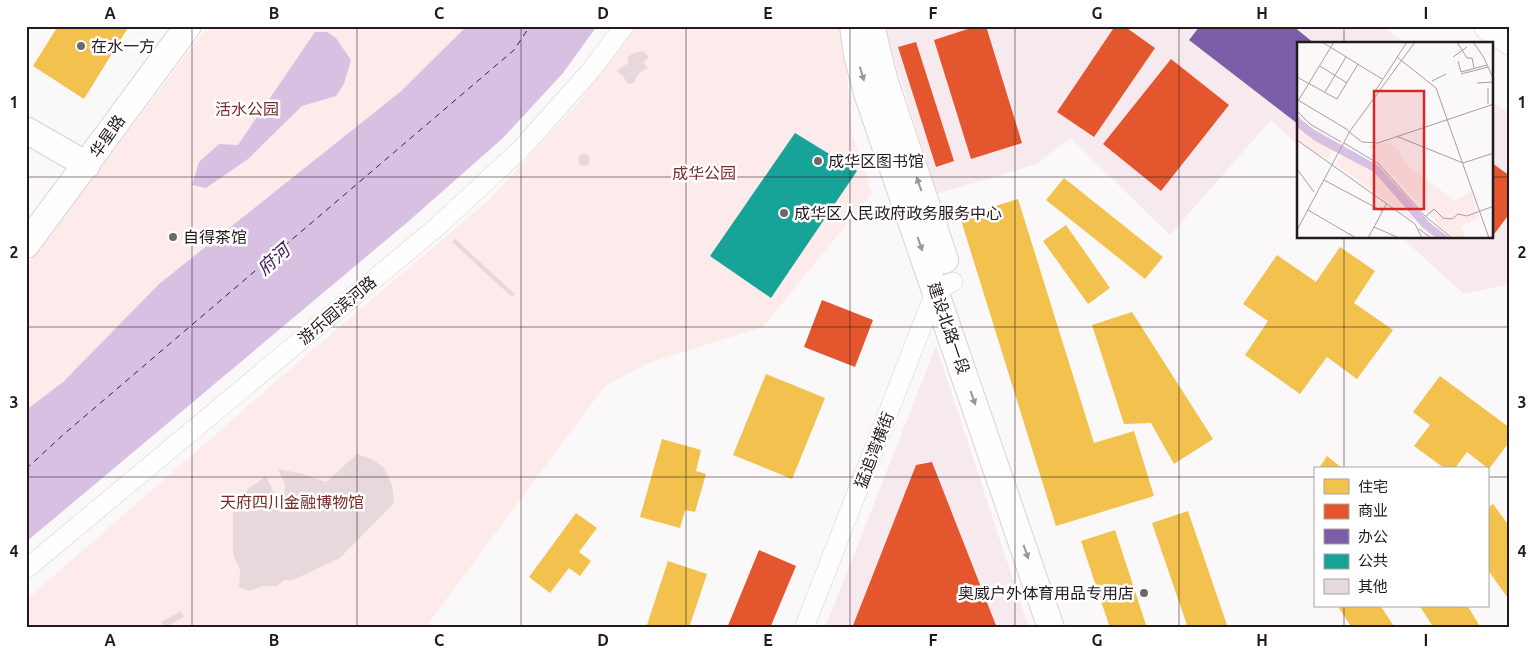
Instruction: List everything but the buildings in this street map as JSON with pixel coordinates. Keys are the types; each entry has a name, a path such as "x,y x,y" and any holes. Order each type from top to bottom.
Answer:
{"main road":[{"name":"华星路","path":"26,245 188,26"},
{"name":"建设北路一段","path":"853,26 857,55 868,96 944,286 1070,628"},
{"name":"建设北路一段","path":"871,26 885,82 944,286 1051,628"},
{"path":"1488,26 1510,41"},
{"path":"26,130 87,165"}],"street":[{"name":"游乐园滨河路","path":"26,569 438,226 522,149 592,69 624,26"},
{"name":"猛追湾横街","path":"804,628 944,286"}],"shaded area":[{"path":"884,26 1381,26 1404,42 1297,42 1297,144 1271,120 1170,235 1070,138 1037,164 937,194"},
{"path":"1494,103 1510,113 1510,284 1464,294 1403,239 1494,239"},
{"path":"936,346 1029,628 825,628"}],"green space":[{"name":"活水公园","path":"208,26 467,26 400,92 159,284 63,382 26,410 26,266"},
{"name":"成华公园","path":"636,26 843,26 852,133 872,193 763,327 648,363 604,387 425,628 26,628 26,600 311,351 489,200 578,103"}],"water":[{"name":"府河","path":"467,26 597,26 563,73 503,138 410,220 26,542 26,410 63,382 159,284 400,92"},
{"path":"315,32 327,32 336,38 351,60 344,84 336,96 302,106 248,159 206,188 192,185 199,162 219,144 238,145"}],"ferry route":[{"path":"26,469 64,434 514,50 530,26"}],"place":[{"name":"在水一方","path":"81,46"},
{"name":"成华区图书馆","path":"818,161"},
{"name":"成华区人民政府政务服务中心","path":"784,213"},
{"name":"自得茶馆","path":"173,237"},
{"name":"奥威户外体育用品专用店","path":"1144,593"}],"park label":[{"name":"天府四川金融博物馆","path":"292,502"}]}
